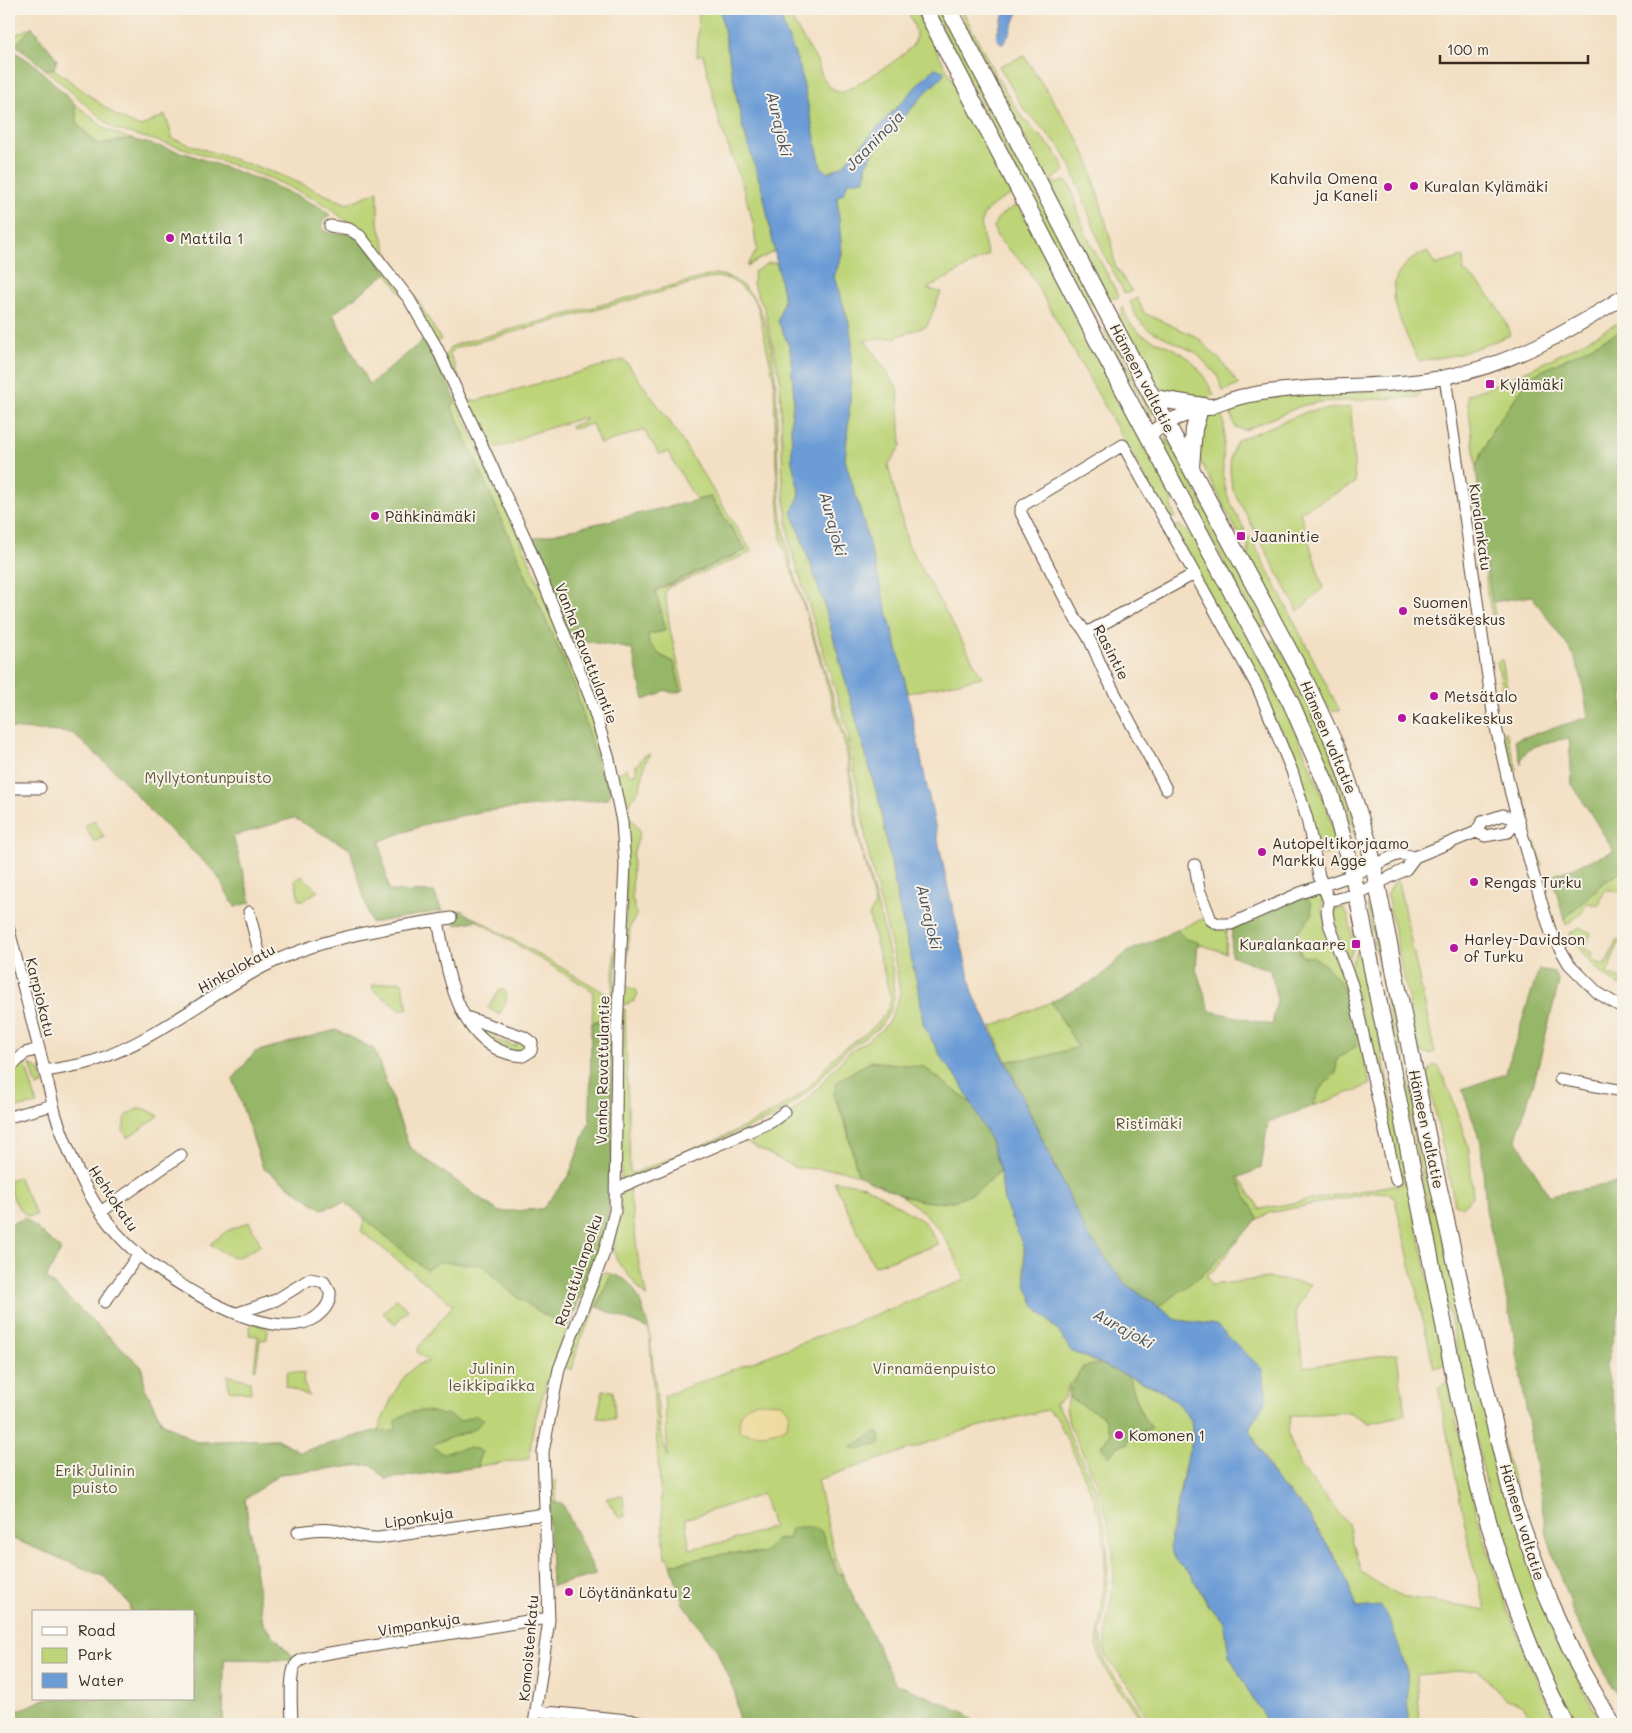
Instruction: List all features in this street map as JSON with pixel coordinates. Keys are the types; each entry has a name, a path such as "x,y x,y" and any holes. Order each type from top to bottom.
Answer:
{"highway":[{"name":"Hämeen valtatie","path":"925,9 1148,436 1292,703 1331,794 1353,875 1469,1449 1485,1512 1514,1607 1543,1678 1566,1724"},
{"name":"Hämeen valtatie","path":"949,9 1168,426 1304,678 1335,744 1350,784 1374,865 1430,1148 1461,1287 1514,1504 1549,1601 1578,1665 1612,1724"},
{"path":"1154,398 1204,411 1194,429 1191,467"}],"main road":[{"path":"1148,436 1243,396 1287,390 1445,377 1505,360 1564,334 1623,297"}],"street":[{"name":"Vanha Ravattulantie","path":"330,226 349,229 360,236 409,299 437,348 527,542 585,683 602,735 618,800 624,844 617,1030 616,1188"},
{"name":"Kuralankatu","path":"1445,377 1494,719 1519,824 1549,926 1559,948 1569,964 1590,986 1623,1008"},
{"name":"Rasintie","path":"1166,789 1102,667 1088,632 1076,620 1022,519 1021,508 1123,445 1194,574"},
{"path":"1088,632 1194,574 1268,710 1303,804 1322,886 1330,901 1327,911 1329,924 1352,985 1396,1180"},
{"path":"9,788 40,788"},
{"path":"1330,901 1357,894 1406,869 1416,857 1476,832 1482,822 1503,815 1519,824 1508,832 1485,836 1476,832"},
{"path":"1195,865 1201,897 1211,920 1218,924 1231,924 1295,895 1353,875 1401,854 1416,857"},
{"path":"249,912 263,967"},
{"name":"Hinkalokatu","path":"45,1071 93,1061 120,1050 263,967 303,950 328,942 451,918"},
{"path":"438,920 447,974 456,998 466,1017 476,1033 494,1048 516,1055 527,1055 531,1051 532,1043 528,1039 466,1017"},
{"name":"Karpiokatu","path":"9,930 45,1071"},
{"path":"9,1069 25,1054 39,1049"},
{"name":"Hehtokatu","path":"45,1071 53,1105 75,1167 117,1233 139,1254 184,1287 248,1318 272,1324 299,1324 317,1316 327,1306 330,1292 324,1282 310,1279 276,1300 238,1313"},
{"path":"1560,1079 1623,1091"},
{"path":"9,1117 53,1105"},
{"path":"616,1188 771,1122 785,1112"},
{"path":"102,1211 181,1155"},
{"name":"Ravattulanpolku","path":"544,1514 542,1459 553,1396 563,1357 604,1252 612,1222 616,1188"},
{"path":"105,1302 139,1254"},
{"name":"Liponkuja","path":"298,1532 320,1529 338,1530 370,1538 379,1538 544,1514"},
{"name":"Komoistenkatu","path":"534,1724 548,1620 544,1514"},
{"name":"Vimpankuja","path":"292,1724 292,1675 296,1664 301,1660 323,1654 540,1619 548,1620"},
{"path":"537,1711 637,1721 645,1724"}],"green space":[{"path":"699,9 720,9 742,125 763,192 775,251 747,266 757,250 753,223 743,187 720,124 703,54 697,56"},
{"path":"777,9 789,9 791,19 817,61 822,76 830,87 842,93 896,60 913,45 916,38 915,31 906,9 915,9 1012,194 992,206 983,217 982,232 988,255 927,289 941,292 927,326 893,338 865,340 898,389 901,446 888,465 908,544 982,677 908,693 861,513 845,460 850,403 849,323 834,277 842,254 837,197 844,193 848,182 867,173 866,165 871,156 926,92 943,76 935,68 842,166 828,173 821,167 800,68"},
{"path":"932,9 942,9 1096,308 1086,301 1074,283"},
{"path":"958,9 962,9 996,76 1020,114 1057,154 1065,171 1052,179 1055,184 1064,181 1070,185 1086,235 1119,296 1118,298 1110,298 1107,294"},
{"path":"32,27 16,45 9,38"},
{"path":"32,27 57,59 54,69 45,69 16,45"},
{"name":"Myllytontunpuisto","path":"9,48 34,64 74,103 78,125 98,144 131,139 188,154 271,184 318,206 330,215 322,222 324,231 351,235 361,242 387,273 333,314 369,385 426,338 457,402 451,405 574,684 599,769 611,792 608,799 485,811 435,821 380,841 389,891 434,892 442,911 371,923 350,849 294,818 233,836 251,902 235,907 215,872 152,813 119,775 72,733 9,728"},
{"path":"1024,56 1078,139 1089,162 1111,241 1115,266 1132,291 1125,294 1105,257 1071,166 1060,147 1023,108 999,66"},
{"path":"45,69 54,69 117,116 140,127 165,115 173,139 281,175 347,204 378,191 378,223 390,260 418,301 441,340 436,342 353,226 324,204 272,179 190,150 114,129"},
{"path":"74,103 107,130 131,139 98,144 78,125"},
{"path":"1018,205 1165,481 1173,504 1171,506 1175,517 1173,519 1167,517 1026,266 1001,242 996,234 994,227 997,220 1004,213"},
{"path":"1427,251 1435,265 1463,257 1464,271 1480,285 1492,300 1503,316 1511,335 1460,354 1420,361 1412,348 1396,309 1394,286 1397,276 1403,267"},
{"path":"768,263 777,263 784,300 778,321 790,348 794,397 791,420 792,462 800,495 792,512 823,600 881,809 898,902 920,996 923,1024 944,1062 959,1079 972,1104 924,1067 834,1094 847,1130 858,1175 843,1170 796,1168 742,1140 776,1125 811,1096 847,1054 881,1031 891,1018 900,994 895,960 869,857 848,731 790,545 783,485 780,378 765,310 753,284 754,272"},
{"path":"715,274 739,282 750,295 729,279 715,277 456,348 450,354 468,400 475,401 623,360 670,422 752,552 669,587 665,592 670,630 684,690 681,691 674,662 660,655 649,644 648,634 665,631 661,607 654,592 746,550 711,497 696,500 668,452 659,454 644,430 600,444 592,424 572,429 571,426 584,421 585,417 527,435 513,444 492,448 489,455 445,356 451,347"},
{"path":"1137,298 1144,313 1197,337 1223,363 1239,385 1223,391 1217,375 1196,353 1146,328 1136,316 1130,302"},
{"path":"1123,307 1132,326 1139,332 1181,353 1192,362 1204,377 1214,395 1194,399 1178,397 1164,390 1153,379 1135,350 1120,318"},
{"path":"758,309 766,326 773,356 776,388 778,471 784,531 792,565 790,566 793,569 848,745 860,842 883,926 893,972 894,998 890,1012 879,1028 844,1052 810,1090 777,1116 625,1180 621,1178 622,1010 625,1009 630,1172 634,1173 726,1136 772,1113 792,1100 814,1082 837,1054 876,1025 882,1018 891,999 869,916 875,905 857,833 846,749 805,610 781,540 776,466 774,381"},
{"path":"1623,320 1623,330 1530,377 1493,429 1476,467 1467,395 1546,361"},
{"path":"1106,327 1154,413 1152,414 1147,410 1105,333"},
{"path":"1623,330 1623,870 1603,883 1564,919 1552,876 1614,851 1572,784 1569,738 1532,748 1526,752 1521,764 1515,740 1588,717 1581,676 1573,654 1532,596 1492,602 1484,551 1476,467 1493,429 1530,377"},
{"path":"1419,391 1419,397 1319,402 1301,406 1245,430 1235,427 1229,409 1274,397 1298,394"},
{"path":"457,402 522,542 594,720 611,792 599,769 574,684 451,405"},
{"path":"1351,407 1355,483 1300,512 1323,588 1298,611 1233,490 1230,471 1232,450 1238,440 1309,411"},
{"path":"1222,411 1224,420 1223,471 1225,487 1232,506 1245,530 1238,533 1201,462 1197,450 1201,424 1211,415"},
{"path":"1167,438 1267,625 1265,627 1259,626 1167,455 1165,441"},
{"path":"710,497 746,550 655,590 665,631 648,634 649,643 660,655 674,662 681,691 673,693 664,690 660,694 644,700 632,649 571,639 531,539"},
{"path":"1481,524 1495,615 1492,615 1487,592"},
{"path":"1180,525 1195,540 1256,652 1293,727 1326,806 1339,846 1327,854 1320,854 1300,784 1174,527"},
{"path":"1244,538 1251,538 1340,711 1333,711 1323,700 1257,575 1247,550 1249,549"},
{"path":"1274,640 1298,680 1327,743 1362,842 1357,843 1340,793 1319,743 1296,695 1270,648 1270,641"},
{"path":"1502,659 1507,688 1503,689 1497,662"},
{"path":"1506,732 1517,770 1512,771 1503,733"},
{"path":"650,754 644,766 640,787 628,808 629,815 640,832 633,855 632,898 637,914 630,927 625,986 636,990 638,994 634,1001 624,1005 621,1002 627,903 616,775 627,768 629,775 636,773 636,766 644,756"},
{"path":"1518,795 1525,798 1531,822 1526,824"},
{"path":"94,820 104,837 94,842 85,826"},
{"path":"1535,842 1542,865 1540,866 1531,843"},
{"path":"1623,870 1623,896 1621,893 1611,889 1610,891 1605,889 1599,905 1586,903 1582,913 1566,925 1564,919 1603,883"},
{"path":"302,876 318,891 304,900 299,900 295,880"},
{"path":"1398,881 1435,1052 1430,1054 1421,1052 1418,1047 1387,895 1394,883"},
{"name":"Erik Julinin puisto","path":"618,882 621,883 614,1006 608,1011 613,1014 613,1031 576,1307 547,1381 533,1428 529,1459 385,1479 372,1464 279,1474 245,1499 263,1624 294,1658 286,1660 224,1659 223,1724 9,1724 9,1702 15,1712 43,1700 195,1700 195,1610 130,1610 130,1605 105,1577 9,1537 9,1225 25,1218 61,1250 46,1278 142,1367 145,1388 162,1422 196,1442 277,1439 300,1452 378,1430 391,1399 404,1378 420,1364 429,1362 417,1352 418,1348 453,1305 361,1231 365,1219 345,1202 322,1209 263,1168 233,1079 255,1052 336,1030 374,1049 409,1147 499,1212 543,1209 569,1175 590,1121 593,991 476,920 612,997"},
{"path":"1316,895 1323,898 1322,911 1348,983 1370,1085 1313,1106 1320,1088 1336,1073 1337,1059 1356,1046 1296,944 1298,931 1307,923 1306,896"},
{"name":"Ristimäki","path":"1306,896 1311,904 1312,915 1298,931 1296,944 1302,956 1317,959 1335,975 1342,986 1354,1010 1357,1022 1358,1035 1356,1046 1337,1059 1336,1073 1320,1089 1313,1106 1268,1122 1261,1168 1237,1178 1258,1219 1206,1272 1159,1307 1124,1283 1087,1234 1006,1061 1043,1057 1078,1047 1051,1002 1099,978 1127,952 1177,930 1186,939 1198,942 1196,969 1210,1011 1272,1025 1277,1000 1271,971 1231,955 1232,930 1234,926"},
{"path":"1367,905 1371,911 1454,1286 1571,1666 1602,1724 1574,1724 1549,1674 1523,1612 1498,1539 1444,1289"},
{"path":"1343,908 1348,915 1354,946 1348,961 1332,915 1335,909"},
{"path":"462,910 469,916 479,920 456,925 456,912"},
{"path":"1205,918 1209,926 1227,928 1226,953 1187,940 1177,930"},
{"path":"1581,928 1591,933 1585,949 1592,953 1591,957 1596,962 1606,965 1616,940 1619,941 1607,974 1623,980 1623,987 1599,971 1580,950 1570,933"},
{"path":"1357,951 1364,967 1446,1365 1434,1368 1395,1199 1387,1193 1376,1192 1269,1213 1258,1219 1257,1216 1217,1267 1207,1275 1211,1285 1269,1278 1310,1284 1295,1313 1304,1367 1397,1354 1405,1415 1369,1423 1349,1412 1290,1416 1288,1434 1300,1467 1348,1524 1361,1572 1396,1595 1486,1611 1469,1545 1438,1388 1448,1381 1470,1483 1493,1567 1518,1636 1558,1724 1536,1724 1523,1706 1504,1698 1477,1669 1417,1675 1420,1724 1408,1724 1407,1672 1357,1608 1342,1569 1306,1511 1274,1478 1249,1428 1267,1399 1216,1325 1177,1320 1124,1283 1087,1234 1038,1128 1236,1173 1260,1209 1404,1183 1401,1170 1396,1164 1350,966"},
{"path":"1539,969 1554,972 1559,982 1534,1082 1516,1138 1548,1195 1623,1182 1623,1297 1606,1367 1623,1445 1623,1705 1574,1616 1547,1535 1512,1323 1486,1210 1481,1143 1462,1089 1505,1074"},
{"path":"398,981 402,983 408,1008 400,1010 372,989 373,985"},
{"path":"503,989 507,999 499,1015 488,1008 499,991"},
{"path":"1051,1002 1078,1047 1043,1057 1006,1061 991,1027"},
{"path":"598,1020 607,1024 612,1031 612,1184 605,1236 568,1327 522,1300 502,1285 482,1265 438,1262 426,1270 345,1202 322,1209 263,1168 233,1079 255,1052 336,1030 374,1049 409,1147 499,1212 543,1209 569,1175 590,1121 591,1024"},
{"path":"478,1024 497,1032 495,1039 515,1046 518,1039 527,1045 528,1049 512,1051 483,1036"},
{"path":"871,1061 924,1067 972,1104 990,1139 1000,1171 984,1186 973,1193 959,1200 944,1202 914,1199 858,1175 846,1123 834,1095 837,1081"},
{"path":"21,1063 25,1063 37,1104 9,1109 9,1079"},
{"path":"30,1064 40,1071 43,1085 37,1087"},
{"path":"1433,1066 1439,1066 1469,1149 1473,1197 1462,1207 1455,1204 1427,1074"},
{"path":"137,1109 146,1109 159,1116 128,1138 123,1131 125,1117"},
{"name":"Virnamäenpuisto","path":"1000,1171 1004,1201 1024,1248 1024,1273 1035,1306 1059,1332 1071,1351 1100,1364 1083,1367 1073,1383 1103,1416 1111,1434 1101,1446 1109,1456 1117,1447 1127,1443 1143,1417 1128,1376 1159,1389 1176,1401 1191,1420 1193,1439 1186,1461 1170,1537 1177,1563 1191,1574 1208,1606 1224,1621 1229,1655 1253,1699 1263,1713 1266,1724 1151,1724 1131,1688 1106,1657 1104,1647 1114,1577 1113,1553 1108,1522 1099,1487 1069,1424 1066,1407 1070,1383 1064,1398 1054,1405 1058,1407 1063,1415 1071,1438 1096,1490 1105,1525 1108,1559 1106,1592 1102,1627 1100,1630 1102,1649 1110,1671 1133,1701 1146,1724 1142,1724 1104,1667 1100,1657 1097,1646 1105,1562 1102,1529 1089,1488 1057,1417 1047,1410 969,1429 817,1480 836,1561 843,1575 837,1572 833,1559 789,1539 776,1540 763,1553 729,1553 671,1564 669,1557 665,1558 649,1329 661,1435 668,1457 664,1396 965,1280 947,1242 940,1232 924,1213 901,1196 942,1203 972,1194","holes":["763,1494 773,1527 733,1540 690,1549 685,1519"]},
{"path":"18,1177 37,1215 29,1217 21,1211 15,1201 9,1180"},
{"path":"834,1181 865,1186 923,1221 939,1244 874,1266"},
{"path":"629,1186 639,1265 647,1298 617,1261 614,1249 619,1197"},
{"path":"25,1218 61,1250 46,1278 142,1367 145,1388 161,1422 196,1442 277,1439 300,1452 378,1430 389,1432 396,1429 395,1421 399,1417 411,1412 430,1411 441,1415 447,1414 460,1421 476,1415 484,1420 475,1429 436,1443 433,1446 442,1453 473,1448 482,1452 478,1461 479,1467 385,1479 372,1464 279,1474 245,1500 263,1624 294,1658 286,1660 224,1659 223,1724 9,1724 9,1702 15,1712 43,1700 195,1700 195,1610 130,1610 130,1605 105,1577 9,1537 9,1225"},
{"path":"249,1222 261,1245 235,1257 225,1254 210,1244 227,1231"},
{"path":"605,1272 611,1274 578,1346 572,1370 564,1367 599,1278"},
{"path":"611,1274 627,1281 633,1288 641,1303 649,1329 597,1307"},
{"path":"396,1299 408,1310 395,1324 383,1313"},
{"path":"253,1323 268,1330 267,1339 260,1340 256,1369 254,1369 258,1336 249,1335"},
{"path":"1100,1364 1128,1376 1143,1417 1152,1428 1131,1436 1127,1444 1117,1447 1109,1457 1101,1446 1111,1434 1103,1416 1069,1398 1073,1383 1083,1367"},
{"path":"288,1371 304,1373 303,1382 309,1396 285,1386"},
{"path":"227,1375 250,1381 251,1393 229,1390"},
{"path":"603,1390 613,1391 615,1419 597,1418"},
{"path":"876,1432 880,1434 881,1441 878,1445 856,1450 851,1447"},
{"path":"548,1481 556,1481 556,1503 548,1502"},
{"path":"623,1496 625,1516 619,1518 606,1498"},
{"path":"548,1502 563,1504 596,1575 552,1586"},
{"path":"812,1527 822,1532 836,1572 843,1575 895,1683 966,1713 977,1724 739,1724 735,1693 716,1649 683,1604 671,1564 729,1553 763,1553 776,1540 788,1539 791,1529"}],"sand":[{"path":"754,1402 782,1403 789,1412 787,1426 764,1434 739,1431 742,1414 746,1407"}],"water":[{"path":"720,9 777,9 800,68 821,167 828,173 842,166 935,68 944,71 943,76 926,92 871,155 866,165 865,180 848,182 844,193 837,197 842,254 834,277 849,323 852,341 850,403 845,460 902,667 948,888 973,993 1087,1234 1124,1283 1177,1320 1216,1325 1262,1369 1267,1399 1249,1428 1274,1478 1306,1511 1342,1569 1357,1608 1380,1606 1390,1620 1407,1672 1408,1724 1266,1724 1263,1713 1253,1699 1229,1655 1224,1621 1209,1606 1191,1574 1177,1563 1170,1546 1186,1461 1193,1439 1191,1420 1176,1401 1159,1389 1071,1351 1059,1332 1035,1306 1026,1285 1024,1248 1004,1201 1000,1171 990,1139 959,1080 944,1062 923,1024 920,996 898,902 881,809 823,600 792,512 800,495 792,462 791,420 794,397 790,348 778,321 784,300 763,192 742,125"},
{"path":"1008,9 1019,9 1009,35 1002,45 996,37 1003,16"}],"place":[{"name":"Kuralan Kylämäki","path":"1414,186"},
{"name":"Kahvila Omena ja Kaneli","path":"1388,187"},
{"name":"Mattila 1","path":"170,238"},
{"name":"Kylämäki","path":"1490,384"},
{"name":"Pähkinämäki","path":"375,516"},
{"name":"Jaanintie","path":"1241,536"},
{"name":"Suomen metsäkeskus","path":"1403,611"},
{"name":"Metsätalo","path":"1434,696"},
{"name":"Kaakelikeskus","path":"1402,718"},
{"name":"Autopeltikorjaamo Markku Agge","path":"1262,852"},
{"name":"Rengas Turku","path":"1474,882"},
{"name":"Kuralankaarre","path":"1356,944"},
{"name":"Harley-Davidson of Turku","path":"1454,948"},
{"name":"Komonen 1","path":"1119,1435"},
{"name":"Löytänänkatu 2","path":"569,1592"}],"water label":[{"name":"Aurajoki","path":"780,124"},
{"name":"Jaaninoja","path":"874,140"},
{"name":"Aurajoki","path":"834,524"},
{"name":"Aurajoki","path":"930,917"},
{"name":"Aurajoki","path":"1124,1328"}],"park label":[{"name":"Julinin leikkipaikka","path":"492,1376"}]}
